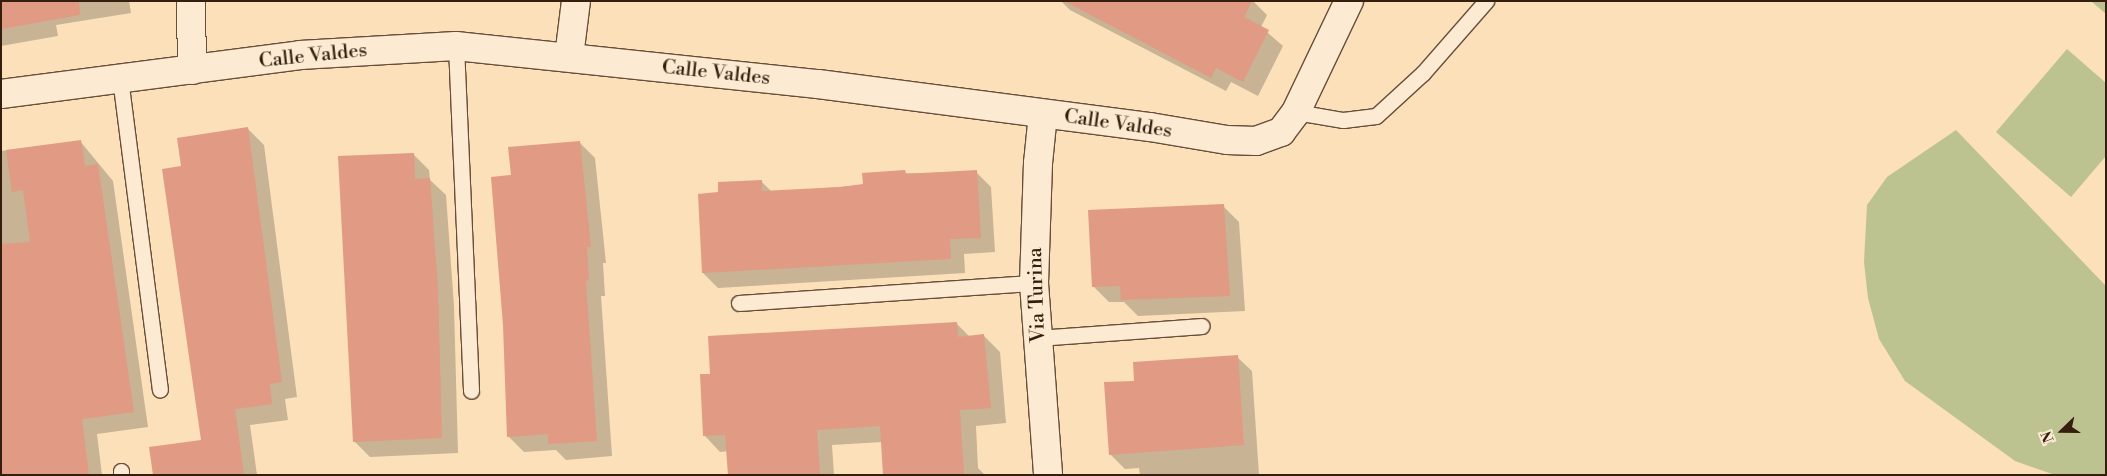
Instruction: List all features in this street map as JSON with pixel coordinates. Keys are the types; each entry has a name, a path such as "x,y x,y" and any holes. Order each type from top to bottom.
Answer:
{"street":[{"path":"191,1 192,70"},
{"path":"569,56 576,1"},
{"name":"Calle Valdes","path":"1,94 300,55 456,46 569,56 1043,114 1227,140 1256,142 1281,132 1296,112 1341,4"},
{"name":"Via Turina","path":"1043,114 1038,163 1034,284 1048,475"}],"lane":[{"path":"1296,112 1343,120 1376,116 1423,73 1486,1"},
{"path":"456,46 471,391"},
{"path":"120,78 160,389"},
{"path":"739,303 1034,284"},
{"path":"1038,338 1202,326"}],"green space":[{"path":"2091,1 2106,1 2106,14"},
{"path":"2067,49 2106,83 2106,156 2071,197 1996,132"},
{"path":"1956,130 2106,286 2106,475 2055,475 2015,461 1905,381 1879,339 1868,298 1864,262 1867,205 1887,177"}],"building":[{"path":"1,1 79,1 80,15 1,29"},
{"path":"1064,1 1252,1 1244,17 1269,30 1243,82 1216,68 1211,78"},
{"path":"248,127 282,382 270,384 272,404 235,409 244,475 153,475 149,447 201,440 162,169 181,166 177,138"},
{"path":"81,140 85,166 98,164 134,412 82,419 89,475 1,475 1,244 30,242 23,190 12,192 6,150"},
{"path":"580,141 591,247 587,247 589,280 586,281 597,441 548,444 548,434 507,437 503,325 491,177 511,175 508,147"},
{"path":"414,153 415,179 430,178 438,289 442,438 353,442 338,156"},
{"path":"905,170 906,174 977,170 981,238 950,239 951,259 702,273 698,194 718,192 718,182 762,180 762,191 841,187 863,184 862,173"},
{"path":"1224,204 1230,296 1121,300 1120,286 1092,287 1088,210"},
{"path":"957,322 958,337 984,334 991,408 960,410 964,475 883,475 880,426 817,430 820,475 728,475 725,435 703,436 700,374 710,374 708,336"},
{"path":"1238,355 1244,445 1109,455 1104,382 1134,381 1133,362"}]}
